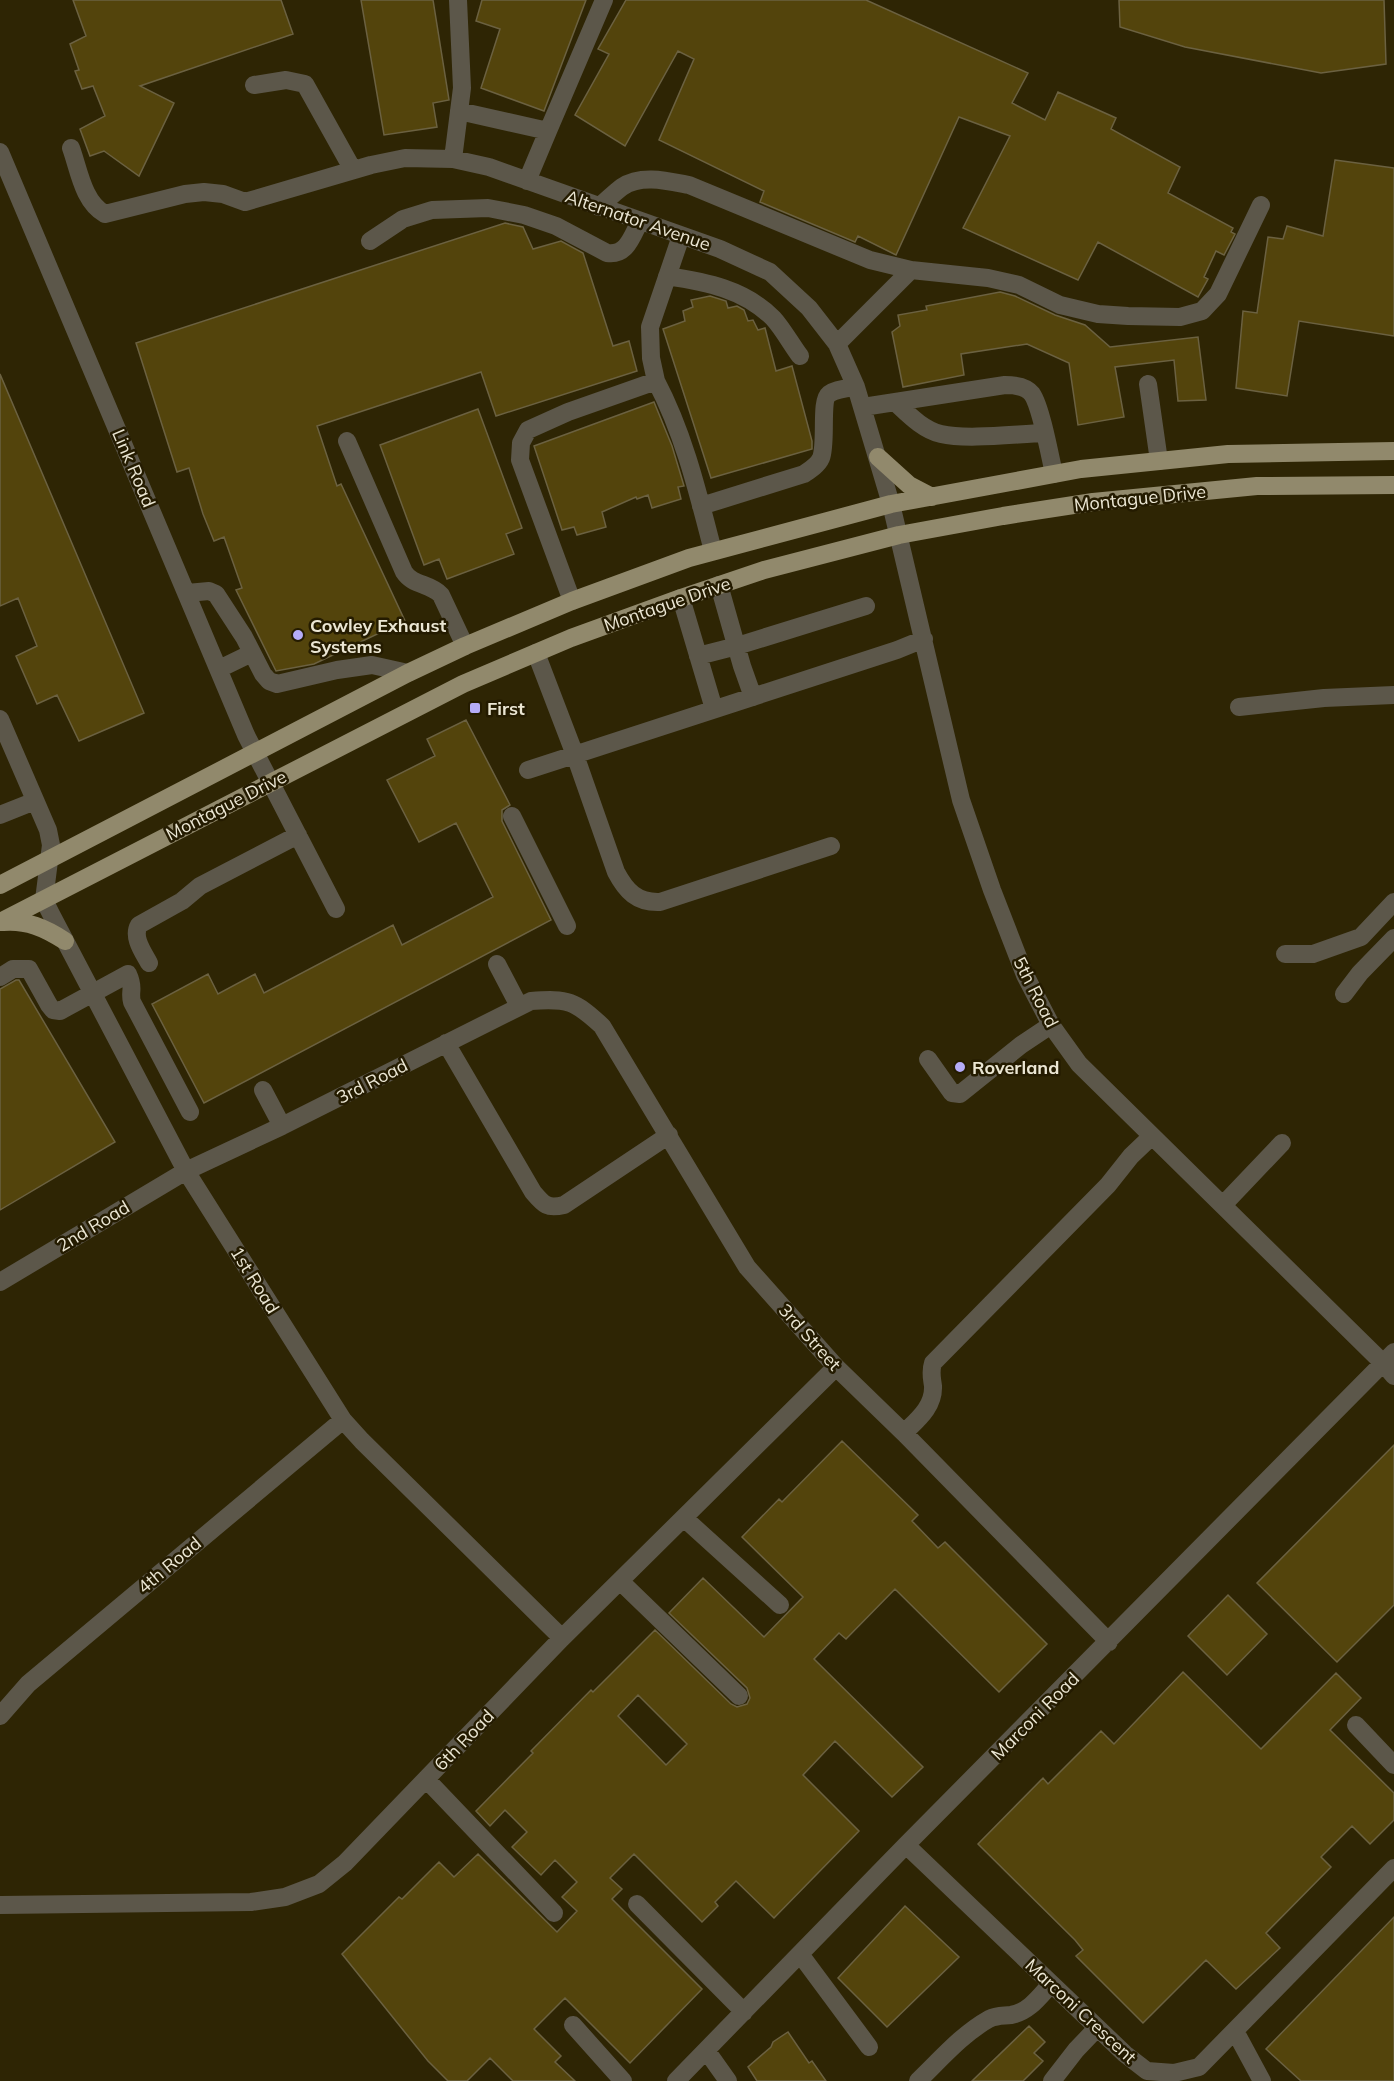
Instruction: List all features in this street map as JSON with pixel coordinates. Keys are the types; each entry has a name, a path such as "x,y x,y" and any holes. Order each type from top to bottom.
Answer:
{"main road":[{"name":"Montague Drive","path":"0,885 254,752 465,646 636,576 713,551 891,504 1054,474 1228,454 1394,451"},
{"path":"879,457 909,484 932,497"},
{"name":"Montague Drive","path":"0,922 429,701 536,652 764,570 900,535 1093,502 1257,486 1392,487"},
{"path":"0,922 16,921 34,924 65,941"}],"street":[{"path":"453,159 462,88 458,0"},
{"path":"527,181 604,0"},
{"path":"254,85 286,80 305,84 353,170"},
{"path":"459,111 548,131"},
{"name":"Alternator Avenue","path":"71,148 94,208 105,214 185,194 204,192 223,194 245,202 353,170 405,158 453,159 489,167 720,249 770,272 809,308 837,344 863,407 891,504"},
{"name":"Link Road","path":"0,152 254,752 336,909"},
{"path":"599,207 623,186 638,181 658,180 689,185 870,260 911,270 988,278 1018,285 1060,305 1098,314 1180,317 1202,311 1218,294 1261,205"},
{"path":"370,241 403,219 432,210 488,208 524,215 556,226 607,253 615,254 626,248 639,221"},
{"path":"681,236 651,327 651,358 656,381 669,405 680,435 713,551"},
{"path":"731,290 748,262"},
{"path":"837,344 911,270"},
{"path":"667,276 705,282 731,290 754,302 774,319 800,356"},
{"path":"572,601 520,459 520,443 528,430 568,412 656,381"},
{"path":"1148,384 1159,461"},
{"path":"863,407 1005,385 1018,385 1031,393 1054,474"},
{"path":"701,506 804,474 810,470 821,457 825,433 824,401 827,395 834,391 856,387"},
{"path":"895,402 914,420 939,434 962,436 1044,433"},
{"path":"347,441 404,572 414,582 437,590 465,646"},
{"name":"5th Road","path":"891,504 961,800 1025,975 1051,1025 1078,1064 1390,1363"},
{"path":"719,585 753,697"},
{"path":"187,593 209,591 216,594 263,674 269,681 277,684 337,670 372,665 408,673"},
{"path":"681,598 714,709"},
{"path":"698,656 866,606"},
{"path":"528,770 897,650 924,639"},
{"path":"536,652 616,872 624,888 637,898 649,903 660,902 831,846"},
{"path":"219,669 252,653"},
{"path":"1239,707 1324,698 1394,696"},
{"path":"0,719 48,830 51,844 44,900"},
{"path":"0,815 35,801"},
{"path":"512,816 567,926"},
{"path":"149,963 136,936 135,930 139,925 176,905 200,886 298,834"},
{"name":"1st Road","path":"44,900 186,1171 343,1420 562,1638"},
{"path":"1285,954 1313,954 1361,937 1394,902"},
{"path":"1344,994 1360,973 1394,938"},
{"path":"497,964 519,1006"},
{"path":"0,977 13,969 28,969 53,1010 60,1011 128,974 133,987 132,1002 190,1112"},
{"name":"3rd Road","path":"186,1171 282,1126 531,1000 559,998"},
{"name":"3rd Street","path":"559,998 583,1008 602,1026 747,1267 836,1367 904,1433 1108,1642"},
{"path":"928,1059 952,1093 960,1094 1021,1044 1051,1025"},
{"path":"446,1043 532,1192 543,1204 553,1207 564,1205 669,1135"},
{"path":"263,1090 282,1126"},
{"path":"904,1433 930,1403 933,1363 1101,1192 1152,1136"},
{"path":"1223,1205 1282,1143"},
{"name":"2nd Road","path":"0,1282 186,1171"},
{"name":"Marconi Road","path":"676,2081 906,1845 1390,1363"},
{"name":"6th Road","path":"0,1905 251,1902 285,1897 319,1884 345,1863 562,1638 836,1367"},
{"name":"4th Road","path":"0,1716 28,1684 343,1420"},
{"path":"684,1518 780,1605"},
{"path":"620,1581 739,1696"},
{"path":"1356,1725 1394,1765"},
{"path":"426,1779 554,1913"},
{"name":"Marconi Crescent","path":"906,1845 1125,2054 1147,2071 1174,2073 1198,2067 1394,1868"},
{"path":"637,1904 744,2012"},
{"path":"800,1954 869,2047"},
{"path":"918,2081 970,2032 989,2019 999,2015 1012,2015 1031,2006 1051,1984"},
{"path":"573,2025 623,2081"},
{"path":"1052,2081 1097,2028"},
{"path":"1235,2031 1262,2081"},
{"path":"706,2050 728,2081"}],"building":[{"path":"73,0 281,0 293,34 140,86 174,103 139,176 104,151 90,156 80,129 105,116 93,86 82,89 75,71 79,70 70,44 86,36"},
{"path":"361,0 433,0 449,100 433,103 437,127 384,135"},
{"path":"482,0 586,0 544,111 481,88 500,29 476,21"},
{"path":"626,0 866,0 1028,73 1012,103 1045,120 1058,92 1116,118 1111,129 1180,167 1168,193 1233,228 1231,232 1235,234 1224,255 1216,251 1204,277 1208,279 1198,297 1098,242 1078,280 963,228 1010,136 959,117 896,255 858,236 855,242 760,202 764,191 659,140 694,59 678,51 625,146 575,115 609,54 598,49"},
{"path":"1119,0 1384,0 1386,64 1321,73 1185,47 1120,27"},
{"path":"1335,160 1394,168 1394,336 1299,321 1287,396 1236,388 1243,311 1257,313 1268,237 1283,239 1287,226 1323,236"},
{"path":"505,223 523,227 533,249 561,241 583,253 613,346 629,341 637,371 496,416 481,372 317,426 337,486 341,484 405,621 314,664 276,671 236,590 242,588 224,537 214,541 189,468 177,472 136,343"},
{"path":"1000,292 1085,325 1110,347 1198,337 1206,400 1178,401 1174,360 1115,367 1124,417 1078,425 1069,363 1027,344 961,354 964,375 903,387 892,332 900,326 898,315 927,310 926,306"},
{"path":"710,296 726,301 728,308 737,306 744,310 748,321 753,320 758,330 765,328 776,371 792,366 812,441 812,449 711,478 663,329 685,321 683,311 693,307 691,300"},
{"path":"0,374 144,713 79,741 57,695 37,704 16,656 37,646 18,598 0,606"},
{"path":"654,402 672,446 684,486 678,487 681,499 652,508 648,495 637,499 636,497 602,512 606,527 577,535 574,527 562,530 534,446"},
{"path":"478,409 522,528 506,534 514,554 447,579 439,559 424,565 380,445"},
{"path":"466,720 510,805 502,810 502,821 551,920 204,1103 152,1004 208,974 218,994 255,974 264,993 393,925 402,945 493,897 456,823 419,842 387,780 435,756 427,739"},
{"path":"19,980 115,1142 0,1210 0,989"},
{"path":"842,1441 918,1515 912,1521 938,1548 945,1542 1047,1644 999,1692 895,1589 846,1639 839,1633 814,1659 923,1767 892,1797 835,1741 803,1775 859,1831 774,1918 736,1881 715,1902 718,1906 702,1922 634,1854 610,1878 622,1889 612,1899 702,1989 630,2063 565,1998 534,2029 561,2056 555,2062 575,2081 513,2081 490,2058 467,2081 448,2081 428,2061 342,1954 399,1897 402,1899 439,1862 454,1877 478,1854 557,1932 577,1911 562,1897 577,1882 555,1860 541,1875 512,1847 527,1832 505,1810 490,1826 476,1811 591,1690 593,1692 655,1630 731,1704 737,1707 747,1704 750,1698 747,1688 669,1613 703,1578 764,1637 803,1597 742,1537 779,1499 782,1502","holes":["638,1695 687,1744 666,1765 618,1716"]},
{"path":"1394,1445 1394,1605 1337,1662 1257,1583"},
{"path":"1228,1595 1267,1634 1227,1675 1188,1636"},
{"path":"1183,1672 1261,1749 1336,1673 1361,1698 1330,1730 1394,1793 1394,1820 1370,1844 1352,1826 1321,1857 1331,1867 1266,1933 1280,1948 1236,1989 1206,1960 1143,2023 1076,1956 1083,1950 1075,1940 978,1844 1043,1778 1048,1784 1101,1731 1114,1744"},
{"path":"905,1906 959,1957 887,2027 838,1978"},
{"path":"1394,1917 1394,2081 1301,2081 1266,2049"},
{"path":"1029,2026 1045,2042 1034,2053 1043,2061 1023,2081 972,2081"},
{"path":"788,2032 809,2063 812,2061 826,2081 757,2081 748,2067 771,2047 773,2042"}],"place":[{"name":"Cowley Exhaust Systems","path":"298,635"},
{"name":"First","path":"475,708"},
{"name":"Roverland","path":"960,1067"}]}
